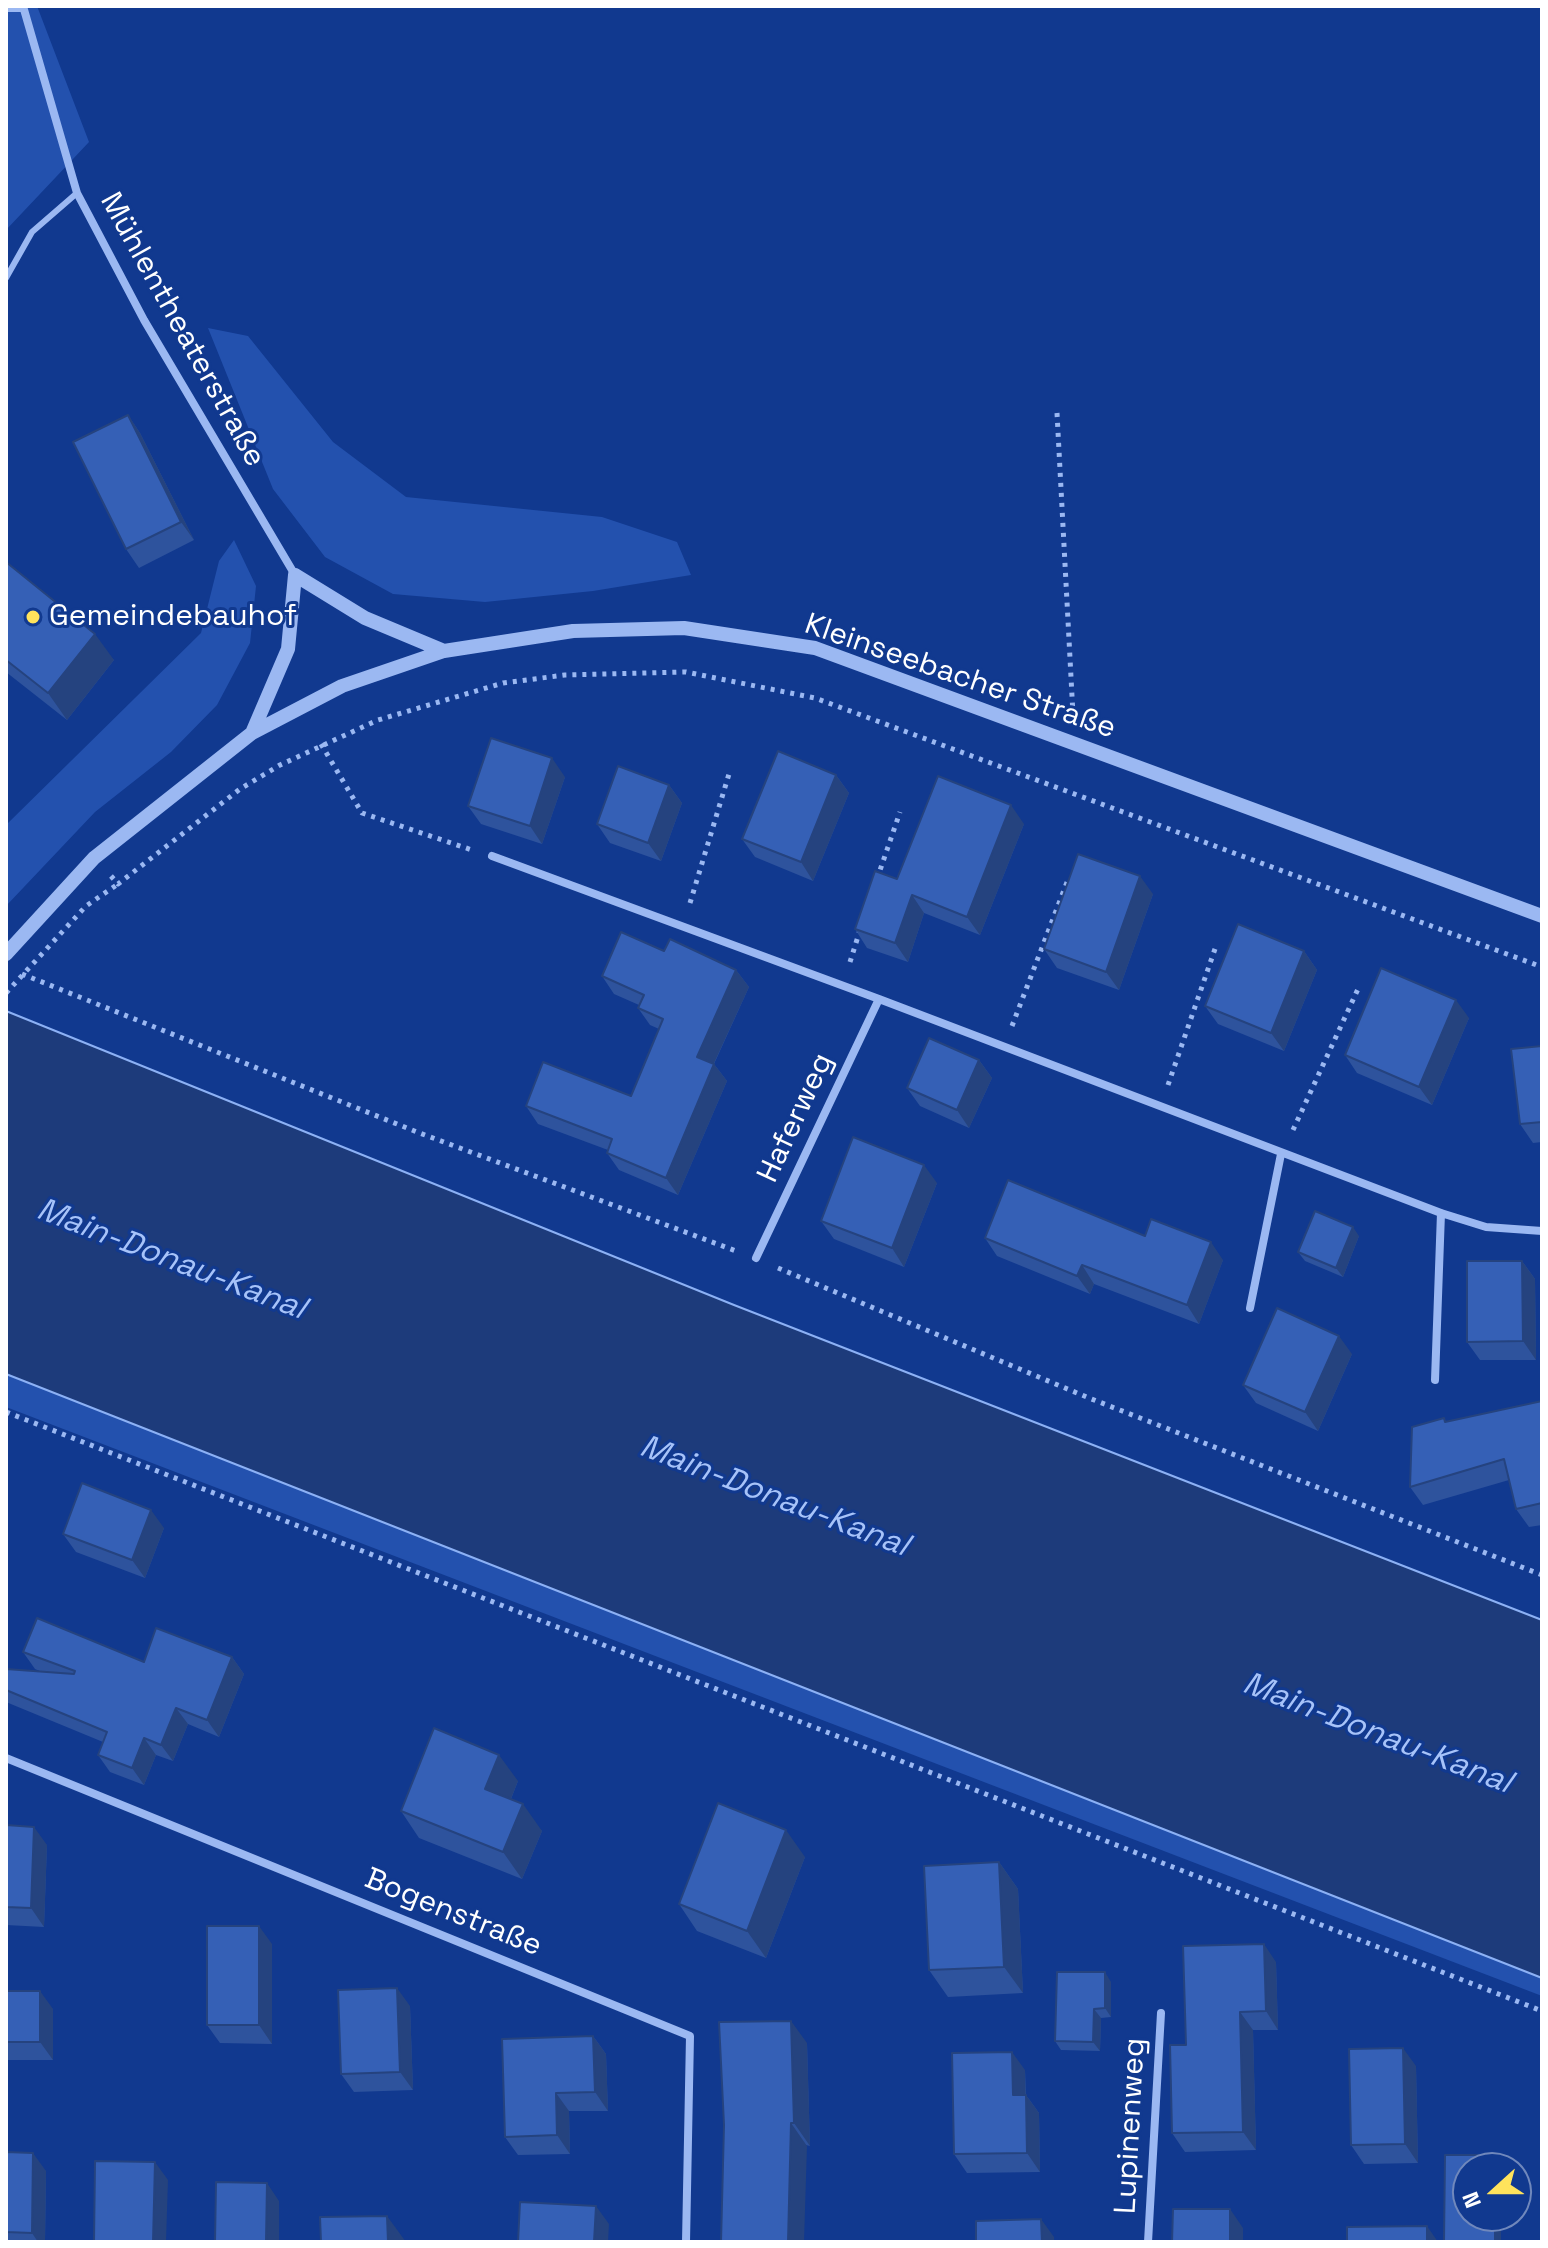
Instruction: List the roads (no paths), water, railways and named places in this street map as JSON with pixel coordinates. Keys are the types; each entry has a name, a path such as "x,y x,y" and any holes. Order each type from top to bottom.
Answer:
{"street":[{"name":"Mühlentheaterstraße","path":"23,7 77,193 144,320 295,575"},
{"path":"252,733 288,649 295,575 365,618 444,651"},
{"name":"Kleinseebacher Straße","path":"6,954 94,858 252,733 342,686 444,651 573,631 684,628 815,648 1542,916"},
{"path":"492,856 842,985 1441,1213 1486,1227 1542,1231"},
{"name":"Haferweg","path":"756,1258 879,999"},
{"path":"1250,1308 1281,1154"},
{"path":"1435,1380 1441,1213"},
{"name":"Bogenstraße","path":"6,1758 690,2036 686,2242"},
{"name":"Lupinenweg","path":"1148,2242 1161,2013"}],"lane":[{"path":"6,9 23,7"},
{"path":"6,278 32,232 77,193"}],"water":[{"name":"Main-Donau-Kanal","path":"6,1011 734,1305 1542,1620 1542,1978 6,1374"}],"place":[{"name":"Gemeindebauhof","path":"33,617"}]}
